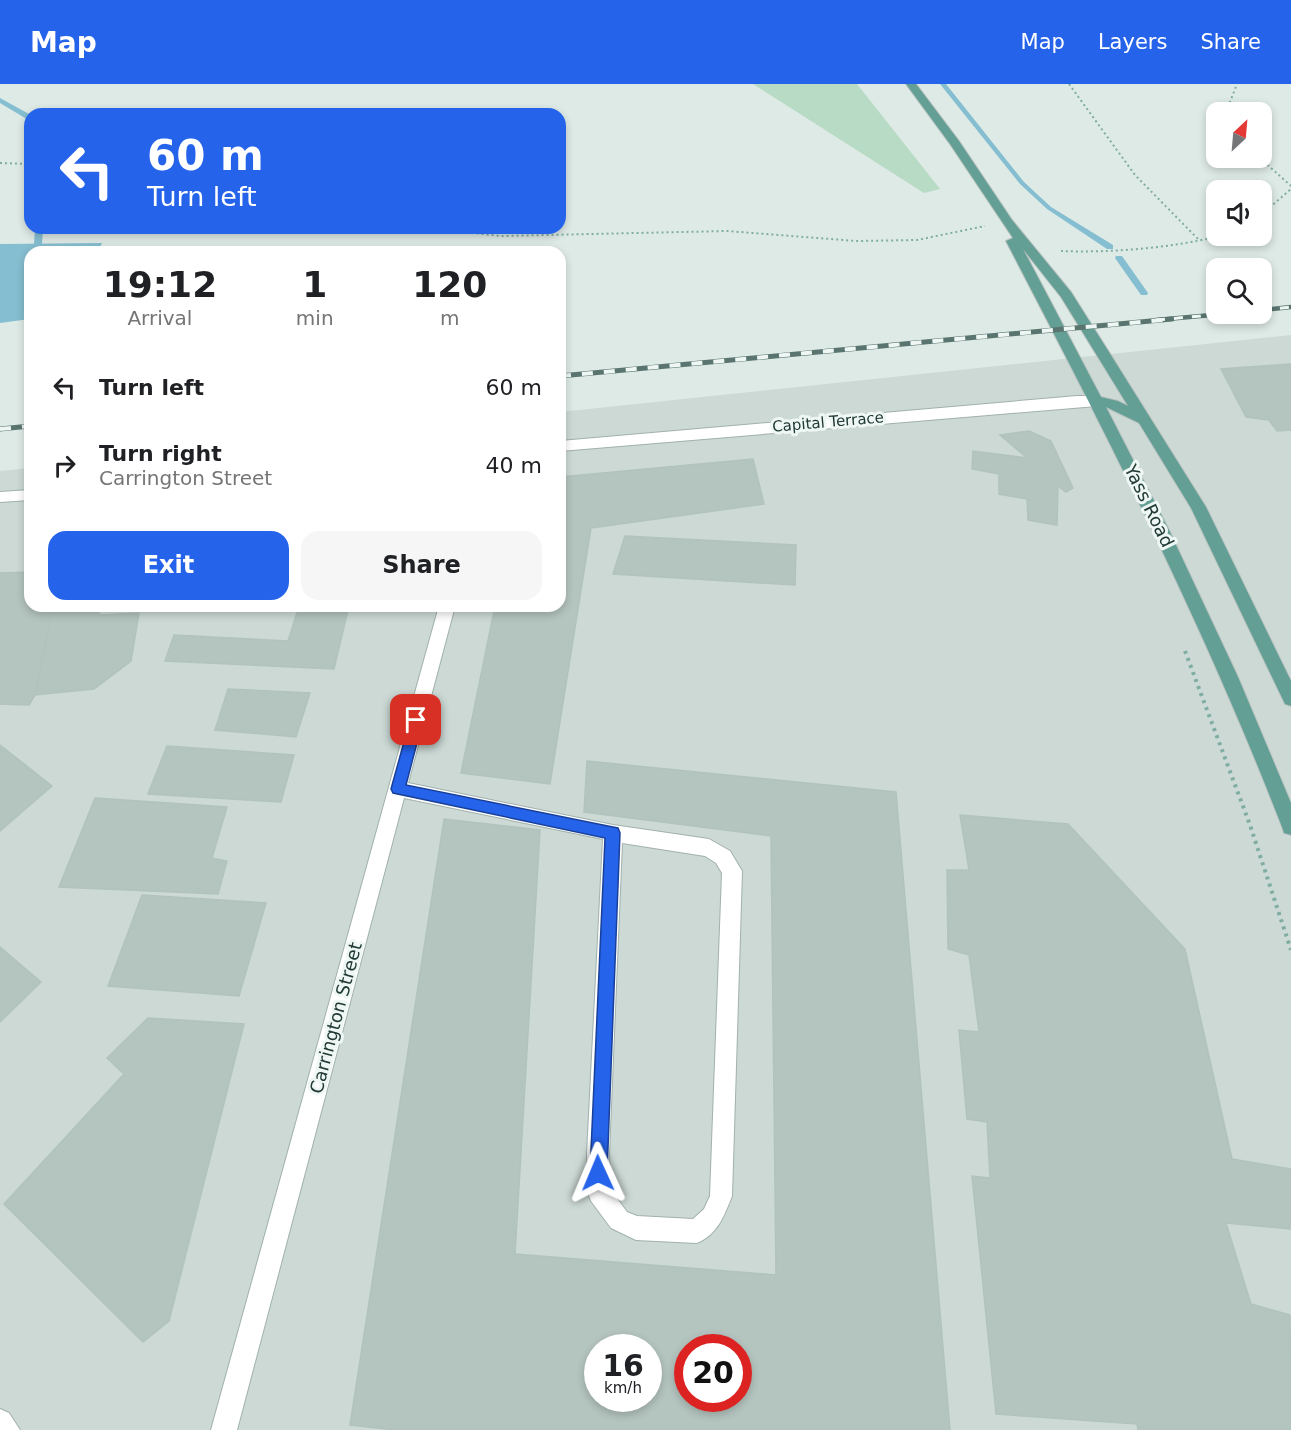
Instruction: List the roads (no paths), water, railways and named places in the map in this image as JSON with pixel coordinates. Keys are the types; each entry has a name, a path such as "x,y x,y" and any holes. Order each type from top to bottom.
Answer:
{"main road":[{"name":"Yass Road","path":"911,84 956,143 1007,222 1066,295 1198,507 1291,699"},
{"name":"Yass Road","path":"989,193 1002,223 1097,401 1224,660 1291,827"},
{"path":"1097,401 1113,405 1142,419"}],"street":[{"name":"Capital Terrace","path":"566,445 1097,401"},
{"path":"0,497 24,495"},
{"name":"Carrington Street","path":"224,1430 445,612"},
{"path":"398,789 613,833 709,848 723,856 732,871 721,1196 712,1217 697,1231 636,1228 619,1220 599,1193 598,1154 613,833"},
{"path":"0,1422 7,1430"}],"water":[{"path":"102,243 101,246 24,246 24,320 0,323 0,244"}],"waterway":[{"path":"943,84 1022,183 1049,208 1110,247"},
{"path":"0,100 24,113"},
{"path":"38,244 39,234"},
{"path":"1119,258 1144,293"}],"railway":[{"path":"1272,309 1291,307"},
{"path":"1156,320 1206,316"},
{"path":"566,375 1172,319"},
{"path":"0,429 24,427"}]}
